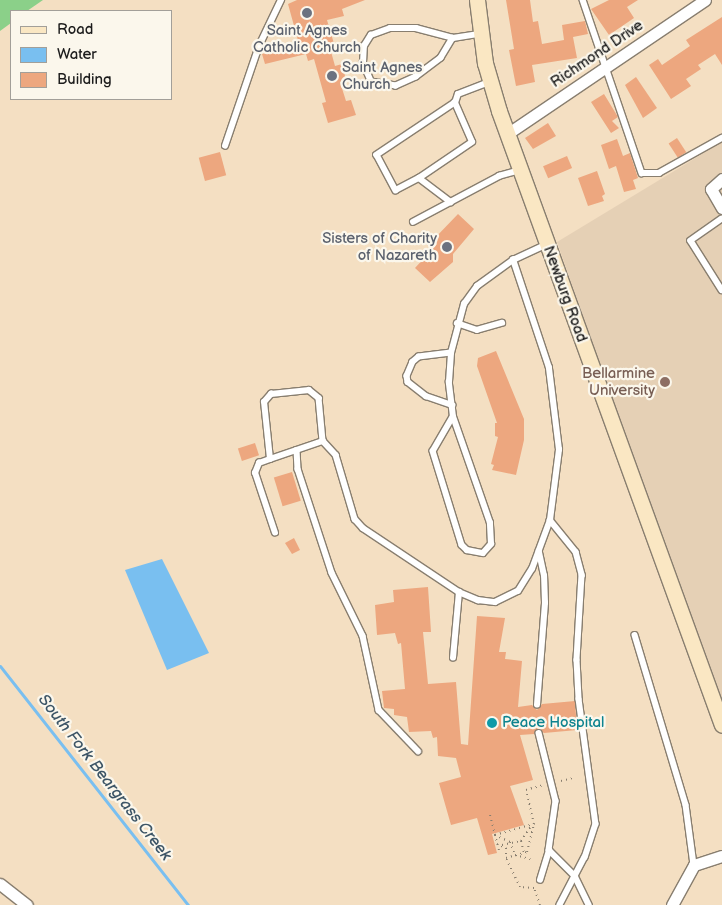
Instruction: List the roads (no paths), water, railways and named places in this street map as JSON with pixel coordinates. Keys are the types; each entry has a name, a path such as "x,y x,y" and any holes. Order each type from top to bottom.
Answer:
{"main road":[{"name":"Newburg Road","path":"477,0 490,82 507,134 722,724"}],"street":[{"name":"Richmond Drive","path":"507,134 603,67 705,0"},
{"path":"722,179 711,189 722,208"},
{"path":"672,905 694,865 722,856"},
{"path":"0,884 27,905"}],"lane":[{"path":"225,146 259,46 281,0"},
{"path":"583,0 603,67 642,173 659,173 722,138"},
{"path":"453,38 440,58 416,77 396,86 371,82 364,63 364,46 371,35 390,28 416,28 453,38 482,34"},
{"path":"455,103 472,142 419,178 396,190 377,155 455,103 458,94 490,82"},
{"path":"413,222 498,176 520,170"},
{"path":"419,178 451,202"},
{"path":"722,219 691,241 722,290"},
{"path":"453,417 433,451 462,544 467,550 483,554 491,544 490,523 453,417 449,382 451,353 464,304 476,286 513,260 547,244"},
{"path":"270,459 264,402 271,394 309,390 316,393 319,398 323,441 336,455 355,519 363,528 459,592 478,600 495,602 507,598 518,591 532,569 550,520 559,450 554,392 513,260"},
{"path":"458,323 477,330 502,323"},
{"path":"451,353 419,357 413,362 407,376 408,382 426,396 452,405"},
{"path":"276,533 255,473 259,463 323,441"},
{"path":"297,450 298,468 332,573 363,636 379,710 418,751"},
{"path":"550,520 576,552 582,575 577,660 579,699 596,824 576,876 560,905"},
{"path":"536,705 545,603 544,576 539,552"},
{"path":"453,658 459,592"},
{"path":"635,635 686,805 694,865"},
{"path":"539,733 556,801 549,850 540,880"},
{"path":"549,850 576,876 589,905"}],"water":[{"path":"162,559 209,653 167,670 125,570"}],"waterway":[{"name":"South Fork Beargrass Creek","path":"0,666 188,905"}],"place":[{"name":"Saint Agnes Catholic Church","path":"307,13"},
{"name":"Saint Agnes Church","path":"332,76"},
{"name":"Sisters of Charity of Nazareth","path":"447,247"},
{"name":"Bellarmine University","path":"665,382"},
{"name":"Peace Hospital","path":"492,723"}]}
